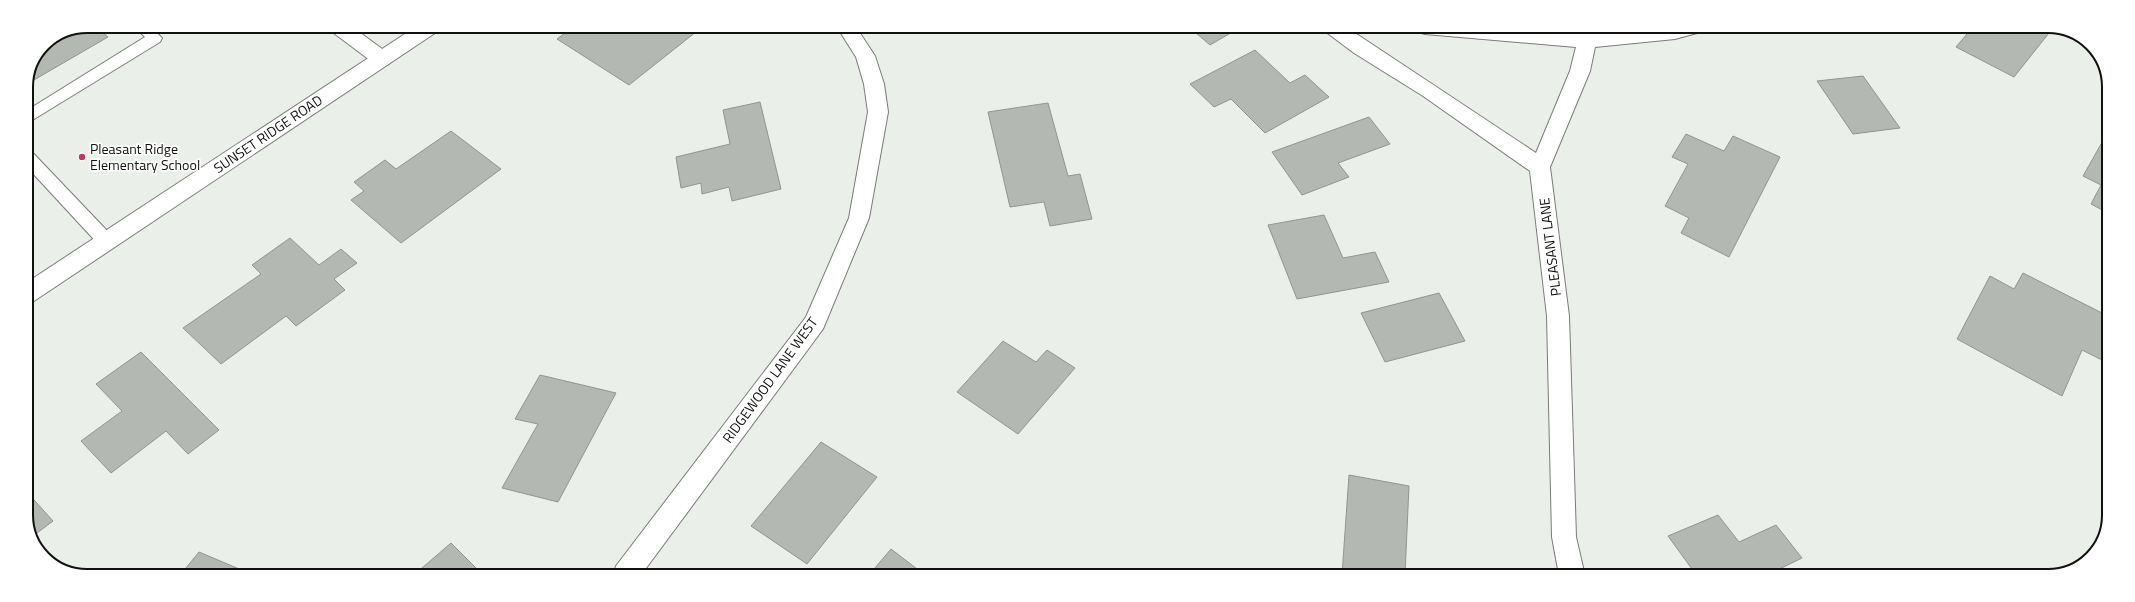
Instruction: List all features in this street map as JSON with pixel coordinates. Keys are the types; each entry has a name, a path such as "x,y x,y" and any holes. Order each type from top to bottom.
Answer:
{"street":[{"path":"347,33 382,59"},
{"name":"SUNSET RIDGE ROAD","path":"33,290 421,33"},
{"name":"RIDGEWOOD LANE WEST","path":"629,569 815,322 859,218 878,112 874,84 865,56 850,33"},
{"path":"1340,33 1361,48 1430,91 1540,167 1580,71 1587,41"},
{"path":"1494,33 1587,41 1649,33"},
{"name":"PLEASANT LANE","path":"1540,167 1558,316 1564,537 1571,569"}],"lane":[{"path":"33,114 155,38 149,33"},
{"path":"33,163 107,242"}],"building":[{"path":"103,33 108,37 34,80 37,66 42,57 57,42 76,34"},
{"path":"565,33 695,33 629,85 557,39"},
{"path":"1196,33 1231,33 1210,45"},
{"path":"1968,33 2049,33 2014,77 1956,47"},
{"path":"1255,50 1290,83 1305,75 1329,97 1265,133 1231,99 1214,107 1190,84"},
{"path":"1863,76 1900,128 1853,134 1817,81"},
{"path":"760,102 781,189 732,201 729,187 702,194 701,183 681,188 676,157 730,144 723,110"},
{"path":"1048,103 1068,176 1080,174 1092,219 1050,226 1044,202 1010,207 988,112"},
{"path":"1369,117 1390,144 1338,163 1349,177 1302,195 1272,152"},
{"path":"451,131 501,169 401,243 351,200 364,191 354,182 385,160 396,169"},
{"path":"1686,134 1724,151 1733,136 1780,157 1729,257 1681,233 1689,218 1665,206 1688,164 1672,157"},
{"path":"2102,142 2102,210 2091,204 2101,185 2083,176"},
{"path":"1324,215 1343,258 1375,252 1389,282 1297,299 1268,225"},
{"path":"290,238 319,265 341,249 357,263 334,279 345,290 296,326 286,316 221,364 183,328 261,274 252,265"},
{"path":"2023,273 2102,313 2102,360 2082,350 2062,396 1957,339 1990,276 2014,289"},
{"path":"1439,293 1465,341 1385,362 1361,313"},
{"path":"1003,341 1036,362 1047,350 1075,368 1018,434 957,392"},
{"path":"141,352 219,430 188,454 166,431 111,473 81,441 122,411 96,384"},
{"path":"540,375 616,393 558,502 502,488 538,424 515,419"},
{"path":"821,442 877,477 807,564 751,526"},
{"path":"1349,475 1409,486 1405,569 1342,569"},
{"path":"33,499 53,521 36,534 33,519"},
{"path":"1718,515 1739,542 1776,525 1802,558 1779,569 1692,569 1668,536"},
{"path":"451,543 477,569 421,569"},
{"path":"891,549 917,569 874,569"},
{"path":"199,552 239,569 185,569"}],"place":[{"name":"Pleasant Ridge Elementary School","path":"82,157"}]}
